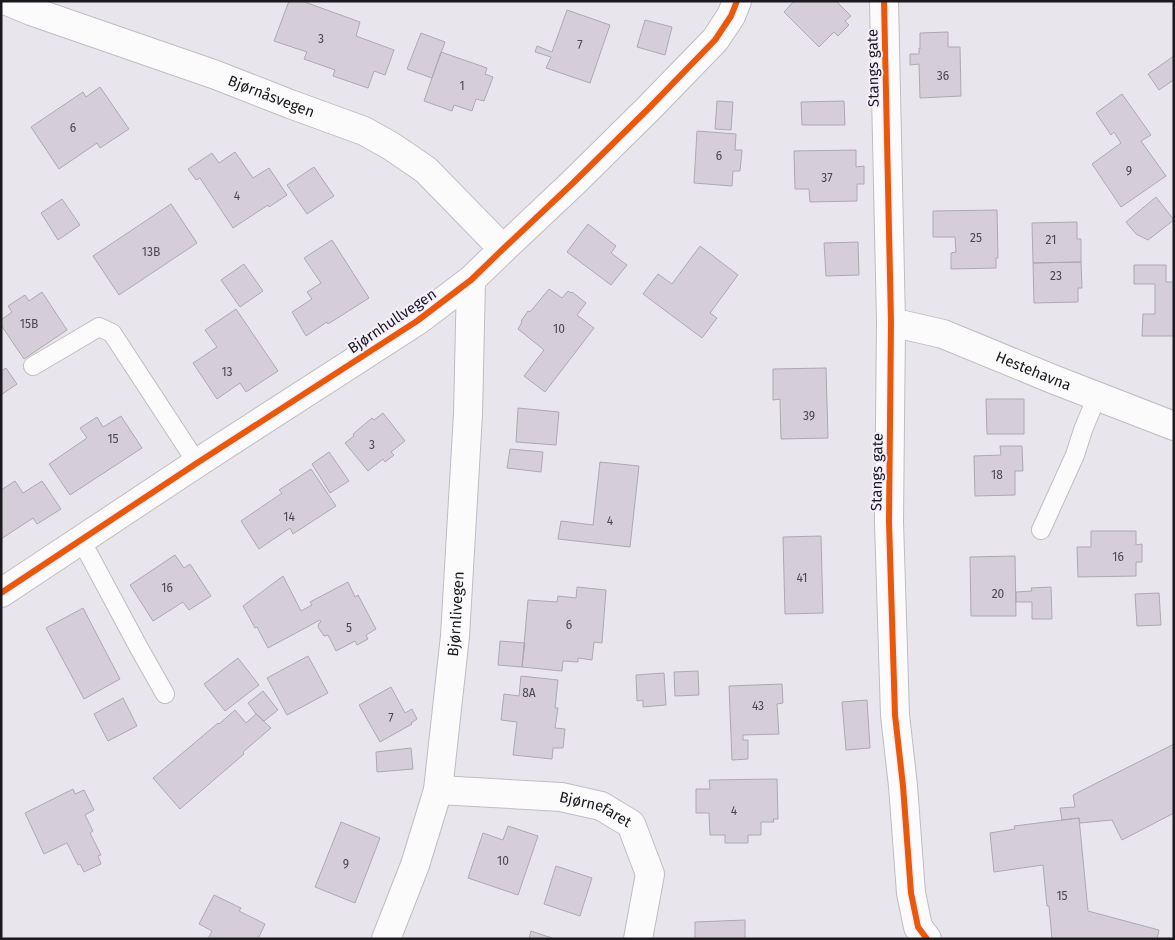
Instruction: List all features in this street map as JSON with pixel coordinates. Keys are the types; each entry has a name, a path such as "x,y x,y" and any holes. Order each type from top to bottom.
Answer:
{"street":[{"name":"Bjørnhullvegen","path":"1,593 416,322 471,280 574,183 715,40 731,16 737,1"},
{"name":"Stangs gate","path":"884,1 891,322 889,522 895,715 903,786 911,893 918,927 927,939"},
{"name":"Bjørnåsvegen","path":"24,4 364,131 391,146 426,170 502,249"},
{"name":"Bjørnlivegen","path":"386,939 415,864 438,790 455,636 468,414 471,280"},
{"name":"Hestehavna","path":"891,322 943,334 1174,426"},
{"name":"Bjørnefaret","path":"438,790 561,797 601,806 631,824 650,874 638,939"}],"lane":[{"path":"33,366 99,327 112,334 197,464"},
{"path":"1041,530 1075,455 1097,396"},
{"path":"81,540 166,694"}],"building":[{"path":"289,1 302,1 360,22 356,36 394,50 385,75 374,71 368,88 333,76 335,70 304,59 307,52 274,41"},
{"path":"794,1 836,1 851,16 845,21 849,25 838,36 834,32 819,47 784,12"},
{"path":"567,10 610,25 590,83 546,68 551,57 535,52 537,46 552,52"},
{"path":"645,20 672,27 665,55 637,47"},
{"path":"948,32 948,47 960,47 961,96 920,98 919,64 910,65 910,54 919,54 920,33"},
{"path":"421,33 445,42 432,78 407,69"},
{"path":"441,52 487,68 485,74 493,77 484,101 476,99 472,111 454,105 452,111 424,101"},
{"path":"1174,56 1174,83 1172,81 1159,90 1148,74"},
{"path":"100,87 129,129 100,148 97,143 59,169 31,127 83,92 86,97"},
{"path":"1122,94 1151,135 1141,141 1166,176 1121,207 1092,164 1121,143 1114,132 1111,135 1096,113"},
{"path":"717,101 733,102 731,130 715,129"},
{"path":"844,101 845,125 802,125 801,102"},
{"path":"697,131 736,134 735,150 742,150 740,171 733,171 732,186 694,183"},
{"path":"856,150 856,167 864,166 864,184 857,184 857,201 810,202 809,189 795,189 794,151"},
{"path":"235,152 253,178 269,168 287,195 233,228 200,178 196,180 188,169 212,153 219,163"},
{"path":"314,167 334,196 307,214 287,185"},
{"path":"1156,197 1174,220 1148,240 1136,234 1126,222"},
{"path":"62,199 80,225 58,240 41,213"},
{"path":"171,204 197,243 119,295 93,256"},
{"path":"997,210 998,258 996,258 996,268 951,269 951,253 956,252 955,237 933,237 933,211"},
{"path":"1077,222 1077,239 1081,239 1081,262 1033,263 1032,223"},
{"path":"588,224 616,246 611,253 627,265 611,285 567,252"},
{"path":"332,240 369,298 306,336 292,312 312,299 307,292 321,283 304,258"},
{"path":"858,242 859,275 826,276 824,243"},
{"path":"700,246 738,275 710,313 717,318 702,338 643,294 658,274 672,284"},
{"path":"1081,262 1082,288 1078,288 1078,302 1034,303 1033,263"},
{"path":"244,264 263,291 240,307 221,280"},
{"path":"1134,265 1166,265 1166,282 1174,282 1174,336 1142,336 1143,314 1155,314 1155,284 1134,284"},
{"path":"549,289 562,298 568,291 572,292 586,303 577,315 594,328 545,392 524,376 544,350 518,329 528,311 530,312"},
{"path":"42,292 67,330 24,359 1,325 1,320 12,312 8,306 25,295 29,301"},
{"path":"236,309 278,371 246,392 240,383 217,399 193,363 217,347 205,330"},
{"path":"6,368 17,384 1,395 1,371"},
{"path":"826,368 828,438 781,439 780,399 773,400 773,369"},
{"path":"986,399 1024,399 1024,434 987,434"},
{"path":"518,408 559,412 556,445 516,442"},
{"path":"383,413 405,441 391,452 394,455 385,462 383,459 368,471 345,443 372,418 374,420"},
{"path":"121,416 142,448 70,495 49,464 87,438 80,428 97,417 103,427"},
{"path":"1000,446 1022,446 1023,471 1015,471 1015,495 975,496 974,456 1001,455"},
{"path":"510,449 543,452 541,472 507,468"},
{"path":"329,452 349,481 330,493 312,464"},
{"path":"600,462 639,466 630,547 558,539 561,521 593,525"},
{"path":"311,469 336,506 293,534 290,528 259,549 241,521 282,493 279,490"},
{"path":"15,481 23,493 42,481 61,509 37,524 33,518 1,539 1,490"},
{"path":"1091,531 1136,531 1136,545 1142,544 1142,562 1136,562 1136,576 1078,577 1077,547 1091,547"},
{"path":"821,536 823,613 785,614 783,537"},
{"path":"175,555 184,568 190,564 211,596 189,610 183,602 153,621 130,585"},
{"path":"1015,556 1016,616 971,616 970,557"},
{"path":"283,576 301,611 312,605 310,602 348,582 355,597 358,595 376,629 366,635 368,639 357,645 355,641 336,651 328,635 324,636 318,627 321,622 320,620 268,648 243,606"},
{"path":"577,587 606,590 602,643 594,642 592,660 578,658 578,662 563,661 562,671 522,667 528,600 557,602 558,596 576,598"},
{"path":"1051,587 1052,619 1032,619 1032,602 1016,602 1016,592 1032,591 1031,588"},
{"path":"1159,593 1161,625 1137,626 1135,594"},
{"path":"83,608 120,679 84,699 46,628"},
{"path":"500,641 525,643 522,667 498,665"},
{"path":"308,656 328,693 287,715 267,678"},
{"path":"238,658 259,685 225,711 204,684"},
{"path":"698,671 699,695 675,696 674,672"},
{"path":"664,673 666,705 643,707 643,700 637,701 636,675"},
{"path":"521,676 558,680 555,708 558,708 555,728 565,729 563,748 553,748 552,759 513,755 517,722 501,720 504,694 519,696"},
{"path":"782,684 783,703 777,704 779,734 743,735 743,740 748,740 748,759 732,760 729,686"},
{"path":"391,687 405,713 412,709 417,719 412,724 380,742 359,705"},
{"path":"263,691 278,710 264,721 248,703"},
{"path":"123,698 137,726 108,741 94,714"},
{"path":"867,700 870,748 846,750 842,702"},
{"path":"235,710 246,723 256,714 271,728 180,809 153,778"},
{"path":"1174,744 1174,813 1122,840 1112,820 1080,823 1079,818 1062,820 1060,808 1075,807 1073,795"},
{"path":"411,748 413,769 377,772 376,752"},
{"path":"777,779 778,819 773,819 774,822 761,822 761,835 748,835 748,843 725,843 725,835 710,835 709,813 696,813 696,789 710,789 709,780"},
{"path":"73,789 75,794 84,790 94,810 85,815 93,831 90,833 101,855 98,856 101,864 84,872 80,864 78,865 67,843 44,854 25,813"},
{"path":"1079,818 1088,911 1159,930 1157,939 1052,939 1043,865 994,872 990,833 1015,829 1014,826"},
{"path":"341,822 380,838 355,903 315,887"},
{"path":"508,826 538,836 518,895 468,878 483,833 503,840"},
{"path":"556,866 592,878 580,916 544,904"},
{"path":"214,895 241,908 239,911 265,924 258,939 208,939 212,931 199,924"},
{"path":"745,920 745,939 695,939 695,922"},
{"path":"531,931 555,939 529,939"}],"cycle path":[{"path":"1,593 197,463 417,321 471,280 573,183 715,40 731,16 737,1"},
{"path":"884,1 891,322 889,522 895,715 903,786 911,893 918,927 927,939"}]}
